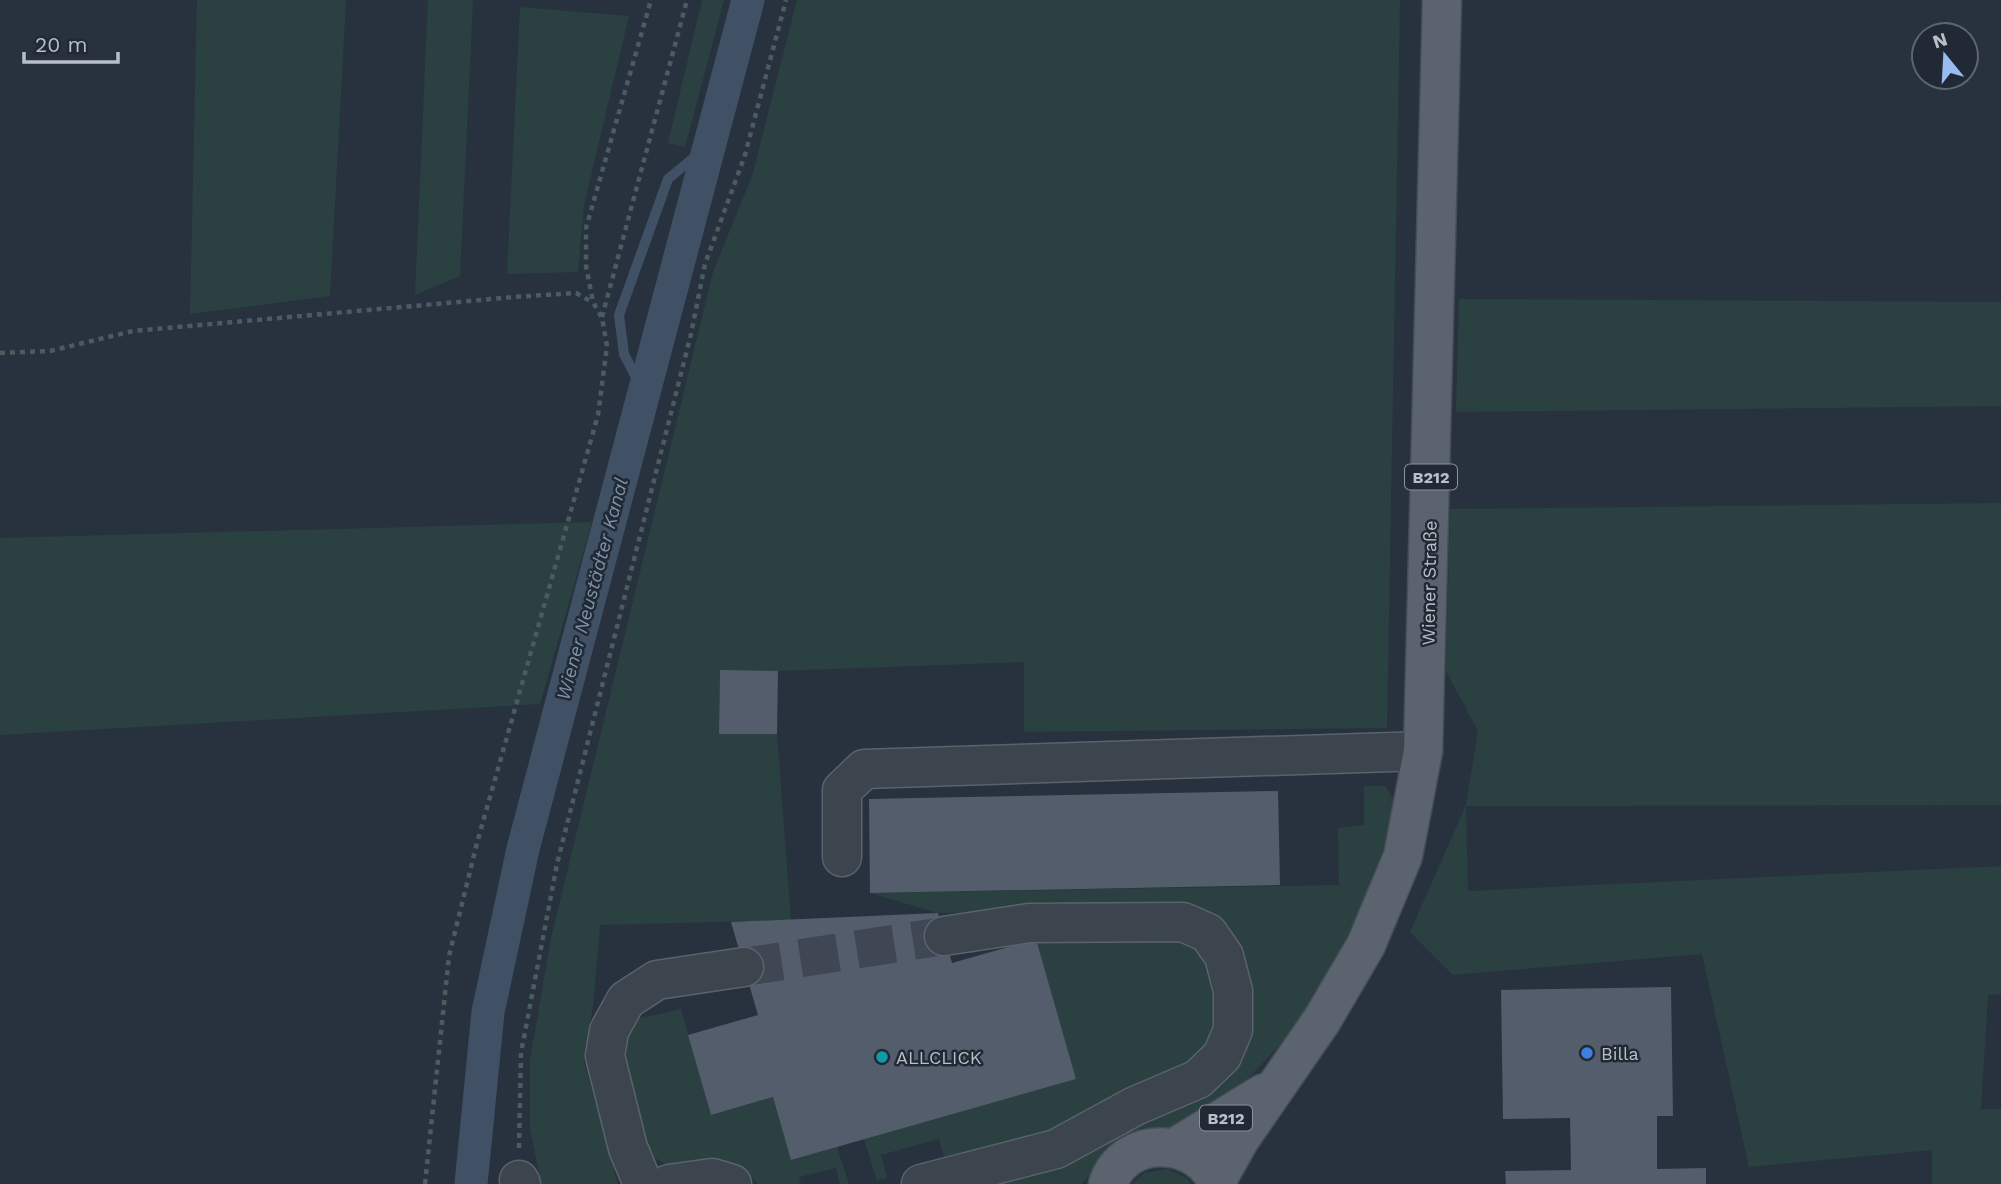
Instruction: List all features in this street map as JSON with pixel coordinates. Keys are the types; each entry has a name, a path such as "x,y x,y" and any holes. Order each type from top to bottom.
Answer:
{"main road":[{"name":"Wiener Straße","path":"1108,1184 1123,1162 1138,1151 1157,1146 1176,1147 1200,1159 1218,1182 1240,1139 1322,1020 1366,945 1403,856 1423,751 1442,0"},
{"name":"Wiener Straße","path":"1176,1147 1275,1087"}],"lane":[{"path":"842,857 842,789 864,769 1423,751"},
{"path":"921,1184 1056,1149 1135,1106 1198,1079 1222,1056 1233,1030 1233,991 1224,956 1208,933 1183,922 1029,923 944,936"},
{"path":"643,1184 628,1148 605,1056 610,1031 626,1000 657,980 744,967"},
{"path":"669,1184 712,1178 732,1184"}],"path":[{"path":"425,1184 449,956 480,830 598,415 607,346 602,318 593,302 586,266 586,228 650,0"},
{"path":"602,318 687,0"},
{"path":"520,1182 521,1054 556,864 691,334 705,264 745,155 786,0"},
{"path":"0,353 50,351 133,331 514,297 576,293 593,302"}],"green space":[{"path":"197,0 346,0 330,296 190,314"},
{"path":"428,0 473,0 460,276 415,295"},
{"path":"702,0 724,0 685,147 668,143"},
{"path":"797,0 1400,0 1387,728 1024,732 1024,662 720,671 719,734 777,734 791,920 600,925 593,1005 584,1061 618,1184 541,1184 530,1128 530,1060 551,938 713,272 752,176"},
{"path":"520,7 629,16 584,205 578,272 507,274"},
{"path":"1459,299 2001,302 2001,406 1456,412"},
{"path":"2001,503 2001,805 1466,806 1468,891 2001,866 2001,994 1988,995 1981,1109 2001,1109 2001,1184 1932,1184 1932,1150 1749,1167 1702,954 1453,975 1410,932 1466,805 1478,731 1446,671 1450,509"},
{"path":"592,522 540,704 0,735 0,538"},
{"path":"1364,786 1386,786 1393,800 1389,832 1364,901 1328,977 1287,1037 1242,1085 1182,1124 1145,1134 1104,1161 1081,1184 979,1184 1243,1050 1186,909 938,913 870,893 1339,885 1338,828 1364,825"},
{"path":"1180,934 1201,948 1220,995 1209,1052 1052,1136 946,1164 939,1139 881,1155 887,1178 877,1181 864,1139 1076,1079 1036,939"},
{"path":"681,1009 711,1115 773,1097 837,1147 849,1184 840,1184 836,1168 799,1177 801,1184 758,1184 750,1176 730,1166 670,1166 651,1156 639,1141 616,1052 623,1033 638,1019"},
{"path":"1167,1169 1187,1178 1191,1184 1132,1184 1144,1173"}],"building":[{"path":"720,670 778,671 777,734 719,734"},
{"path":"1278,791 1280,885 870,893 869,799"},
{"name":"ALLCLICK","path":"938,913 952,963 1036,939 1076,1079 791,1160 773,1097 711,1115 688,1035 758,1015 731,922"},
{"name":"Billa","path":"1671,987 1673,1116 1657,1116 1657,1169 1706,1168 1706,1184 1506,1184 1505,1171 1571,1170 1570,1118 1503,1119 1501,990"}],"waterway":[{"name":"Wiener Neustädter Kanal","path":"471,1184 488,1012 523,849 748,0"},
{"path":"644,393 624,354 619,315 668,179 709,145"}],"tunnel":[{"path":"744,967 944,936"}],"place":[{"name":"Billa","path":"1587,1053"},
{"name":"ALLCLICK","path":"882,1057"}]}
